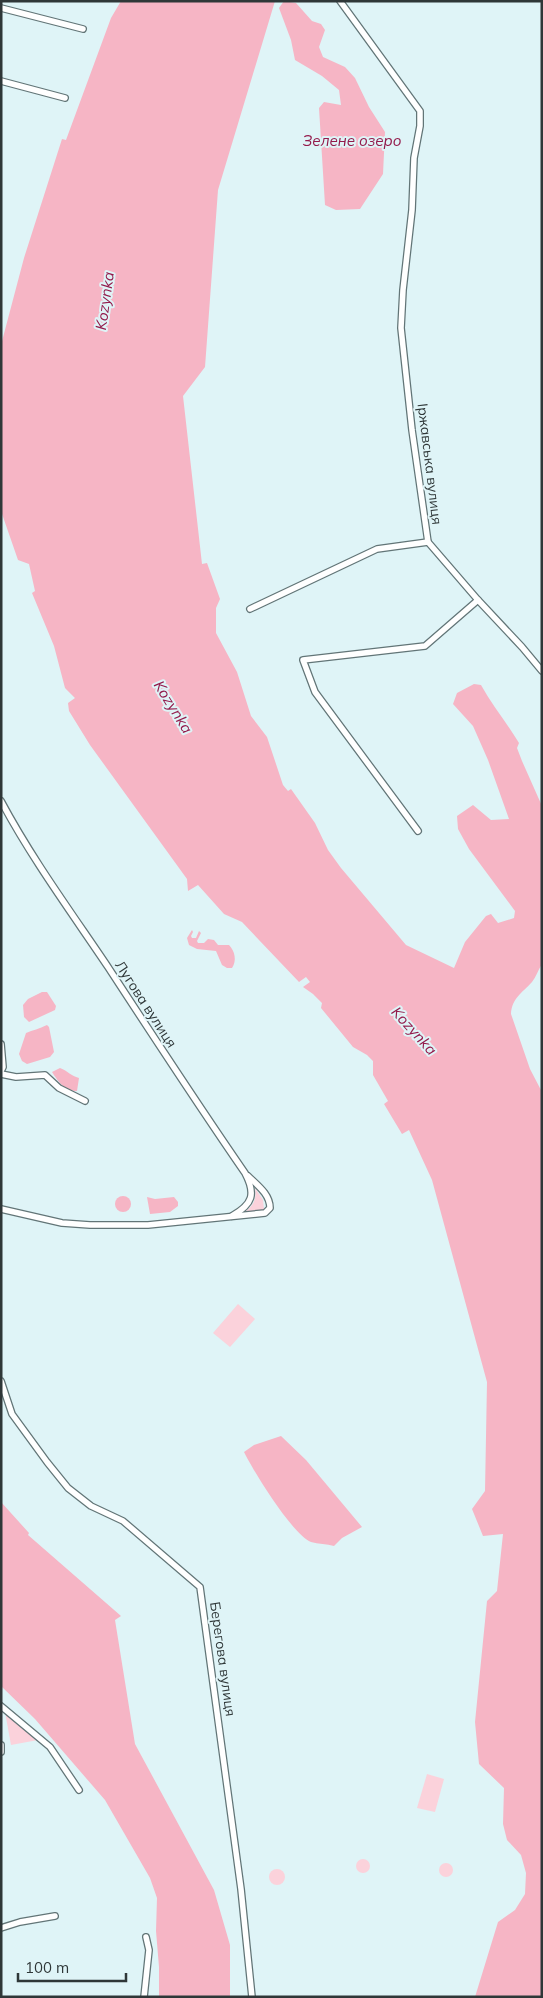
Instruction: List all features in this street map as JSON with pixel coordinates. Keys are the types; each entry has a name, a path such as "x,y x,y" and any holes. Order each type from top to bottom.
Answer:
{"street":[{"name":"Іржавська вулиця","path":"340,1 420,110 420,126 414,158 412,210 403,290 401,328 412,430 428,542 542,671"},
{"path":"1,8 83,29"},
{"path":"1,81 65,98"},
{"path":"250,609 377,549 428,542"},
{"path":"418,831 315,692 304,660 425,646 478,600"},
{"name":"Лугова вулиця","path":"1,801 56,892 107,966 168,1062 245,1173 250,1184 251,1199 244,1209 232,1216"},
{"path":"1,1044 3,1067 1,1073 16,1077 45,1075 59,1088 85,1101"},
{"path":"1,1209 62,1223 90,1225 148,1225 262,1214 270,1208 269,1202 265,1193 245,1173"},
{"name":"Берегова вулиця","path":"1,1381 12,1414 68,1488 91,1506 124,1521 200,1586 241,1889 252,1997"},
{"path":"1,1706 50,1747 79,1790"},
{"path":"1,1745 1,1752"},
{"path":"1,1928 55,1916"},
{"path":"144,1997 149,1950 146,1937"}],"shaded area":[{"path":"255,1188 263,1200 264,1209 262,1211 243,1213 254,1203"},
{"path":"238,1304 255,1319 230,1347 213,1333"},
{"path":"5,1712 38,1740 11,1745"},
{"path":"427,1774 444,1779 435,1812 417,1808"},
{"path":"360,1859 366,1859 370,1866 366,1873 360,1873 356,1869 356,1863"},
{"path":"443,1863 449,1863 453,1870 449,1877 443,1877 439,1873 439,1867"},
{"path":"277,1869 283,1871 285,1877 283,1883 277,1885 271,1883 269,1877 271,1871"}],"water":[{"name":"Kozynka","path":"121,1 275,1 218,190 205,367 183,396 202,564 207,563 220,599 216,608 216,633 237,672 251,716 267,737 283,785 288,791 291,789 315,823 328,850 341,868 406,945 454,968 465,942 486,916 491,914 498,923 514,918 515,911 469,849 458,829 457,816 473,805 491,820 509,819 488,760 473,726 453,704 457,693 474,684 481,685 519,743 517,748 542,806 542,964 532,982 515,1000 511,1014 530,1069 542,1092 542,1997 475,1997 498,1922 515,1910 525,1894 526,1873 521,1855 507,1840 503,1824 504,1788 479,1764 475,1722 487,1601 497,1591 503,1534 483,1536 472,1509 485,1491 487,1382 432,1180 409,1130 402,1134 384,1104 388,1101 373,1075 373,1061 353,1047 321,1008 322,1003 303,987 310,982 306,977 299,982 242,922 224,914 198,885 188,891 187,879 90,745 69,711 68,703 75,698 65,688 54,646 32,593 35,591 29,564 18,560 1,511 1,345 24,258 62,139 66,140 111,18"},
{"name":"Зелене озеро","path":"284,1 296,3 312,21 321,24 325,30 319,47 323,57 345,67 355,78 369,107 385,132 383,174 360,209 336,210 325,205 319,108 324,102 341,105 339,90 322,76 295,60 291,40 279,8"},
{"path":"192,930 192,938 196,938 199,931 201,933 197,941 198,943 204,943 208,939 214,940 218,945 229,945 235,956 232,968 222,965 216,951 197,949 189,945 187,938"},
{"path":"42,992 47,992 56,1006 55,1010 29,1022 24,1017 23,1005 28,999"},
{"path":"47,1025 54,1052 50,1057 27,1064 22,1061 19,1054 26,1033"},
{"path":"60,1068 79,1078 77,1091 68,1089 57,1079 52,1072"},
{"path":"120,1196 126,1196 131,1201 129,1210 120,1212 115,1207 115,1201"},
{"path":"147,1197 155,1199 174,1197 178,1202 178,1206 170,1212 150,1214"},
{"path":"281,1436 306,1460 362,1527 342,1538 334,1546 311,1542 303,1537 284,1515 244,1452 254,1445"},
{"path":"1,1502 29,1533 28,1535 121,1616 115,1620 135,1744 214,1890 230,1945 230,1997 159,1997 156,1931 157,1898 150,1878 105,1800 35,1719 1,1686"}]}
